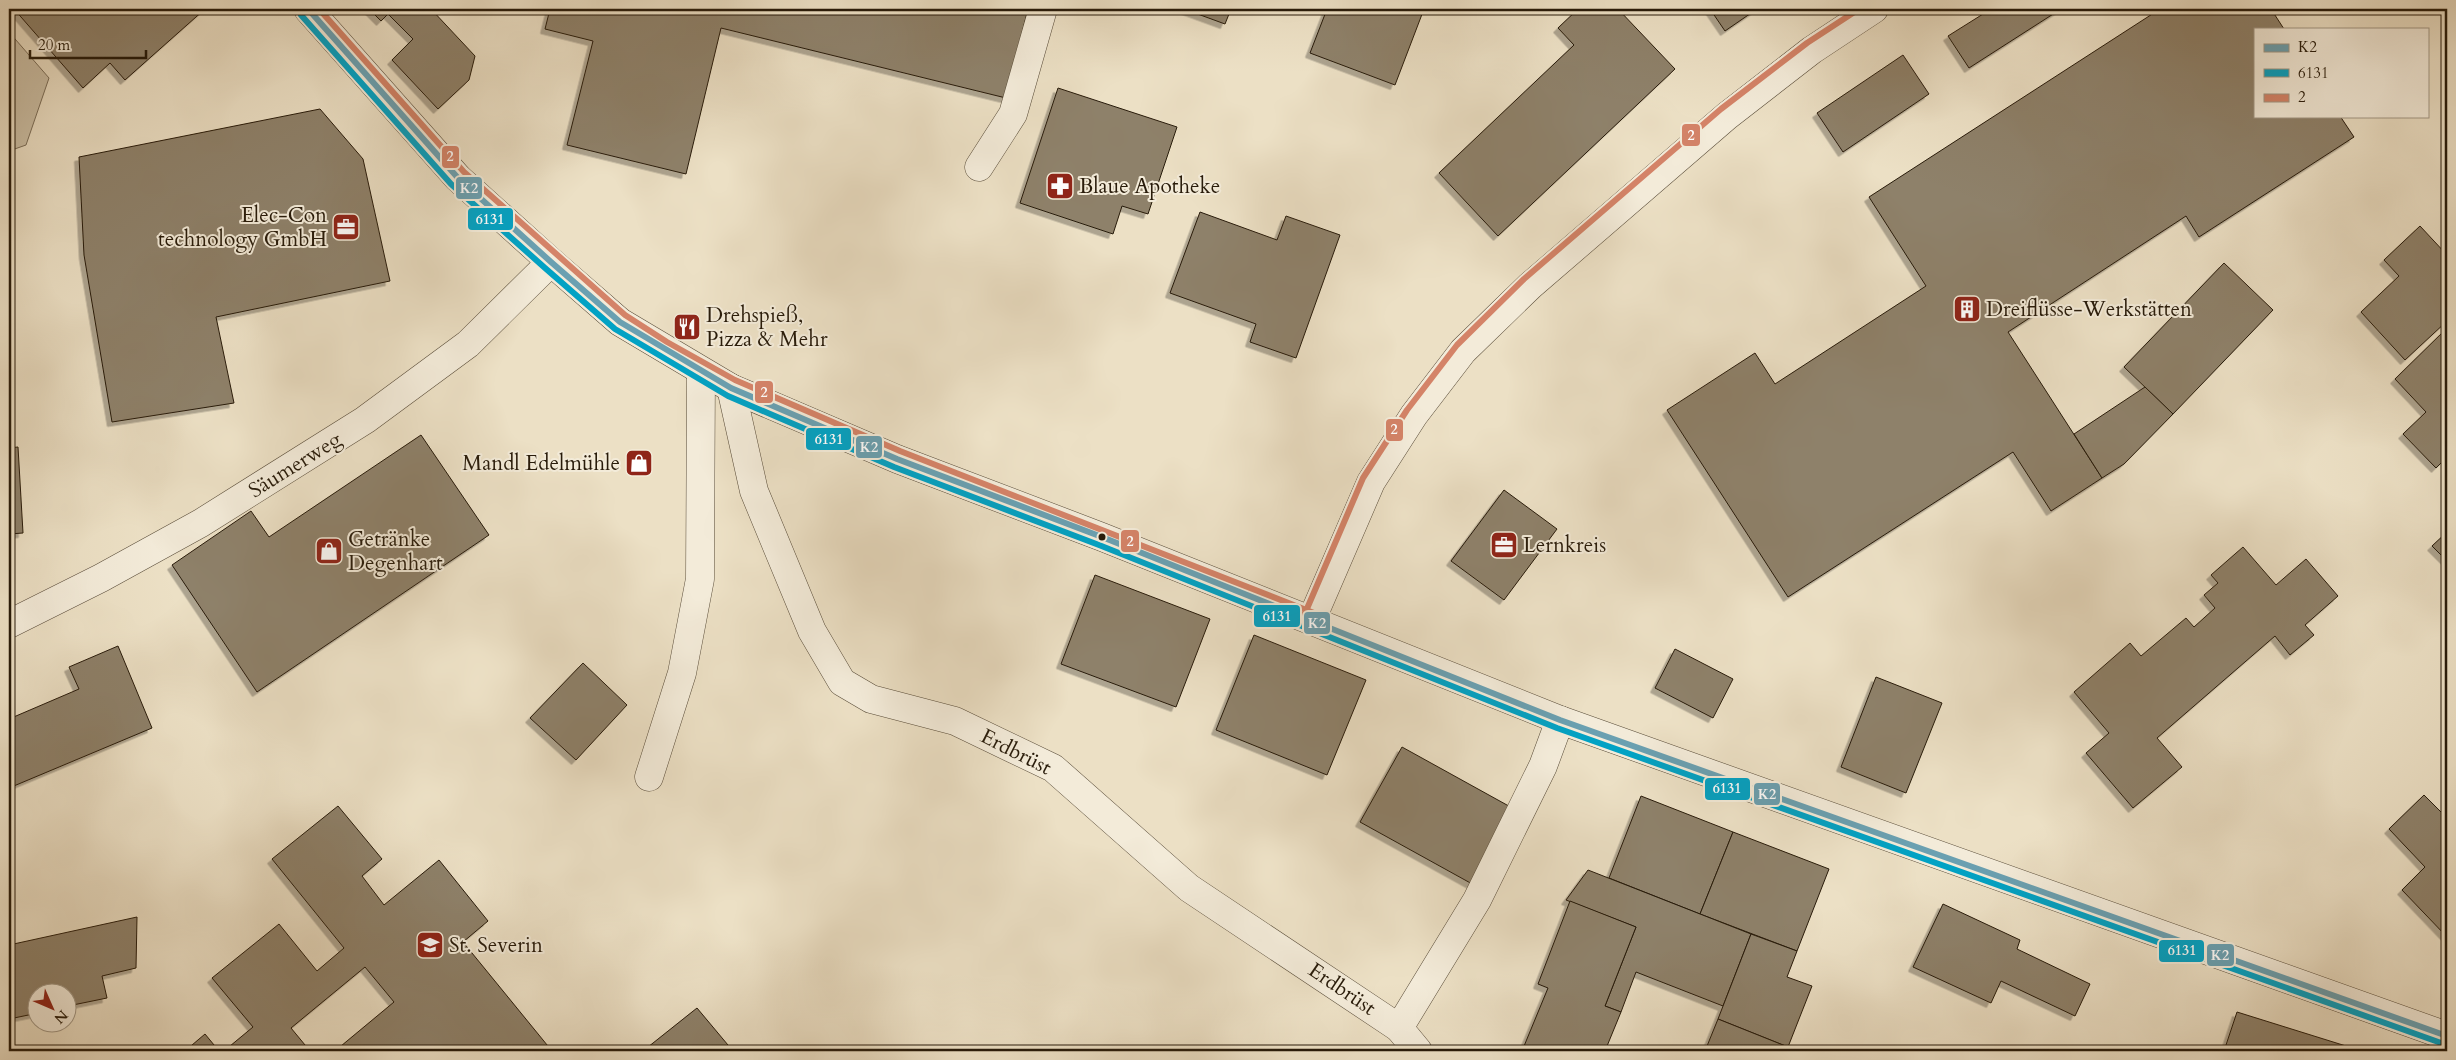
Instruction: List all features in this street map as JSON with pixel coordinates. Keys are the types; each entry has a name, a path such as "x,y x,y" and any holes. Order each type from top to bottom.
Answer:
{"street":[{"path":"308,9 458,178 550,262 620,322 732,388 897,459 1311,620 1560,720 2447,1036"},
{"path":"979,166 1013,114 1043,9"},
{"path":"1311,620 1371,482 1414,415 1463,351 1538,279 1727,116 1812,50 1874,9"},
{"name":"Säumerweg","path":"9,624 101,578 201,523 365,420 468,344 550,262"},
{"path":"648,777 682,673 700,579 701,370"},
{"name":"Erdbrüst","path":"732,388 754,491 812,631 842,682 871,699 956,721 1053,768 1189,888 1399,1028 1418,1051"},
{"path":"1399,1028 1477,900 1543,766 1560,720"}],"shaded area":[{"path":"9,32 49,78 26,145 9,151"}],"building":[{"path":"14,9 104,9 107,12 111,9 205,9 125,80 110,63 83,88"},
{"path":"369,9 431,9 475,56 469,80 438,109 392,60 413,39 388,14 381,21"},
{"path":"550,9 1028,9 1006,98 721,28 686,174 567,145 593,41 545,29"},
{"path":"1184,9 1231,9 1225,24"},
{"path":"1327,9 1424,9 1395,85 1310,53"},
{"path":"1578,9 1618,9 1675,69 1498,236 1439,173 1574,45 1558,28"},
{"path":"1710,9 1757,9 1725,31"},
{"path":"1991,9 2061,9 1969,68 1948,36"},
{"name":"Dreiflüsse-Werkstätten","path":"2160,9 2271,9 2283,28 2254,28 2254,118 2341,118 2354,137 2199,237 2186,216 2008,332 2102,478 2051,511 2013,452 1788,597 1667,410 1755,353 1775,384 1926,286 1869,197"},
{"path":"1903,55 1929,94 1843,152 1817,113"},
{"path":"1058,88 1177,127 1148,214 1122,206 1113,234 1020,203"},
{"path":"320,109 363,159 390,281 216,317 234,403 112,422 84,255 79,157"},
{"path":"1200,212 1277,240 1286,216 1340,235 1296,358 1250,342 1256,324 1170,293"},
{"path":"2420,226 2447,255 2447,321 2405,360 2361,312 2399,276 2384,260"},
{"path":"2224,263 2273,310 2173,414 2124,367"},
{"path":"2444,331 2447,335 2447,457 2436,468 2403,434 2426,412 2395,379"},
{"path":"2145,387 2173,414 2124,464 2102,478 2074,434"},
{"name":"Getränke Degenhart","path":"421,435 489,535 257,692 172,565 251,511 269,537"},
{"path":"18,447 23,533 9,534 9,448"},
{"name":"Lernkreis","path":"1504,490 1557,529 1504,600 1451,561"},
{"path":"2447,532 2447,561 2432,546"},
{"path":"2243,547 2276,585 2306,559 2338,596 2305,625 2314,635 2290,655 2275,636 2157,738 2182,767 2133,808 2086,753 2109,733 2074,692 2130,643 2141,656 2186,618 2194,627 2215,608 2204,595 2218,583 2211,575"},
{"path":"1095,575 1210,619 1176,707 1061,664"},
{"path":"1254,635 1366,680 1327,775 1216,730"},
{"path":"118,646 152,728 9,788 9,719 79,689 69,667"},
{"path":"1675,649 1733,679 1713,718 1655,688"},
{"path":"583,663 627,705 576,760 530,718"},
{"path":"1876,677 1942,703 1906,793 1841,767"},
{"path":"1402,747 1516,810 1474,885 1360,822"},
{"path":"2424,795 2441,812 2447,806 2447,937 2402,890 2425,867 2389,829"},
{"path":"1641,796 1733,832 1700,914 1609,878"},
{"path":"338,806 382,859 362,876 384,905 439,860 488,921 463,942 552,1051 335,1051 394,1002 365,967 291,1028 310,1051 224,1051 253,1027 212,978 279,924 317,971 344,948 272,859"},
{"path":"1733,832 1829,869 1797,951 1700,914"},
{"path":"1588,870 1751,934 1723,1006 1636,972 1621,1012 1605,1006 1636,927 1566,900"},
{"path":"1570,901 1636,927 1605,1006 1621,1012 1605,1051 1522,1051 1548,988 1538,984"},
{"path":"1943,904 2020,940 2017,949 2090,984 2075,1016 2001,981 1991,1003 1913,967"},
{"path":"137,917 136,968 102,976 107,998 78,1004 78,982 28,982 28,1015 14,1018 9,991 9,945"},
{"path":"1751,934 1797,951 1787,977 1812,986 1788,1047 1718,1019"},
{"path":"697,1008 733,1051 643,1051"},
{"path":"2237,1012 2362,1051 2224,1051"},
{"path":"1718,1019 1793,1049 1792,1051 1705,1051"},
{"path":"205,1034 219,1051 185,1051"}],"transit line":[{"name":"K2","path":"308,9 458,178 551,262 620,322 731,388 897,459 1102,537 1560,720 2447,1036"},
{"name":"2","path":"319,9 464,172 625,315 667,342 735,380 900,451 1314,613"},
{"name":"2","path":"1303,618 1363,478 1407,410 1457,345 1524,279 1721,109 1807,43 1859,9"},
{"name":"6131","path":"301,15 451,184 545,268 615,329 728,396 894,467 1099,545 1557,728 2444,1044"}],"place":[{"name":"Blaue Apotheke","path":"1060,186"},
{"name":"Elec-Con technology GmbH","path":"346,227"},
{"name":"Dreiflüsse-Werkstätten","path":"1967,309"},
{"name":"Drehspieß, Pizza & Mehr","path":"687,327"},
{"name":"Mandl Edelmühle","path":"639,463"},
{"name":"Lernkreis","path":"1504,545"},
{"name":"Getränke Degenhart","path":"329,551"},
{"name":"St. Severin","path":"430,945"}]}
